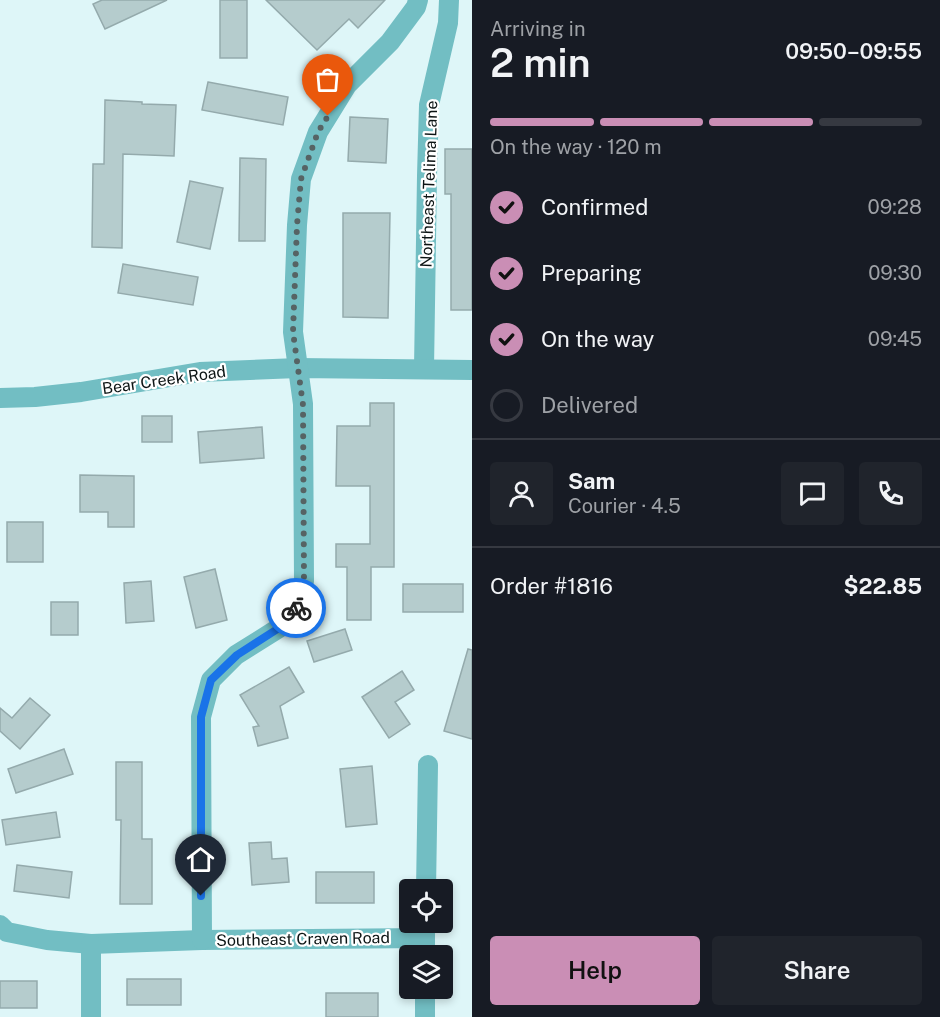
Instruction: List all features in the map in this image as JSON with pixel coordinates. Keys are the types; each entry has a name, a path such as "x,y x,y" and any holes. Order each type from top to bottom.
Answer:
{"street":[{"name":"Southeast Craven Road","path":"418,0 416,7 390,42 347,85 318,132 301,179 293,332 303,405 304,581 297,608 279,628 237,655 211,680 203,708 201,717 202,940 425,938"},
{"name":"Northeast Telima Lane","path":"424,369 429,105 448,23 449,0"},
{"name":"Bear Creek Road","path":"0,398 81,392 200,372 298,368 472,370"},
{"path":"426,879 428,765"},
{"path":"0,925 7,932 47,940 91,944 202,940"},
{"path":"91,944 91,1017"},
{"path":"425,999 425,1017"}],"building":[{"path":"102,0 167,0 105,29 93,4"},
{"path":"220,0 247,0 247,58 220,58"},
{"path":"266,0 385,0 358,28 349,19 317,50"},
{"path":"208,82 288,97 283,125 202,110"},
{"path":"105,100 176,105 174,156 123,154 122,248 92,247 93,164 104,164"},
{"path":"350,117 388,119 386,163 348,161"},
{"path":"445,149 472,149 472,310 451,310 451,194 445,194"},
{"path":"240,158 266,159 265,241 239,241"},
{"path":"190,181 223,188 210,249 177,242"},
{"path":"343,213 390,213 388,318 343,317"},
{"path":"123,264 198,277 193,305 118,293"},
{"path":"370,403 394,403 394,567 371,567 371,620 347,620 347,567 336,567 336,544 370,544 370,486 336,486 337,426 370,426"},
{"path":"142,416 172,416 172,442 142,442"},
{"path":"262,427 264,458 200,463 198,432"},
{"path":"80,475 134,476 134,527 108,527 108,512 80,512"},
{"path":"7,522 43,522 43,562 7,562"},
{"path":"215,569 227,620 196,628 184,577"},
{"path":"151,581 154,621 126,623 124,583"},
{"path":"403,584 463,584 463,612 403,612"},
{"path":"51,602 78,602 78,635 51,635"},
{"path":"345,629 352,650 314,662 307,641"},
{"path":"468,649 472,650 472,739 444,731"},
{"path":"289,667 304,692 280,706 288,738 258,746 253,727 259,726 240,695"},
{"path":"402,671 414,690 395,702 410,724 389,738 362,697"},
{"path":"30,698 50,715 20,749 0,731 0,708 12,718"},
{"path":"64,749 73,774 16,793 8,769"},
{"path":"116,762 142,762 142,839 152,839 152,904 120,904 121,820 116,820"},
{"path":"372,766 377,824 346,827 340,769"},
{"path":"56,812 60,837 6,845 2,820"},
{"path":"271,842 272,859 287,858 289,882 252,885 249,843"},
{"path":"17,865 72,872 69,898 14,891"},
{"path":"316,872 374,872 374,903 316,903"},
{"path":"127,979 181,979 181,1005 127,1005"},
{"path":"0,981 37,981 37,1008 0,1008"},
{"path":"326,993 378,993 378,1017 326,1017"}],"way so far":[{"path":"296,608 304,581 303,405 293,332 297,225 301,179 318,132 328,116"}],"route":[{"path":"201,896 201,717 211,680 237,655 279,628 296,608"}]}
